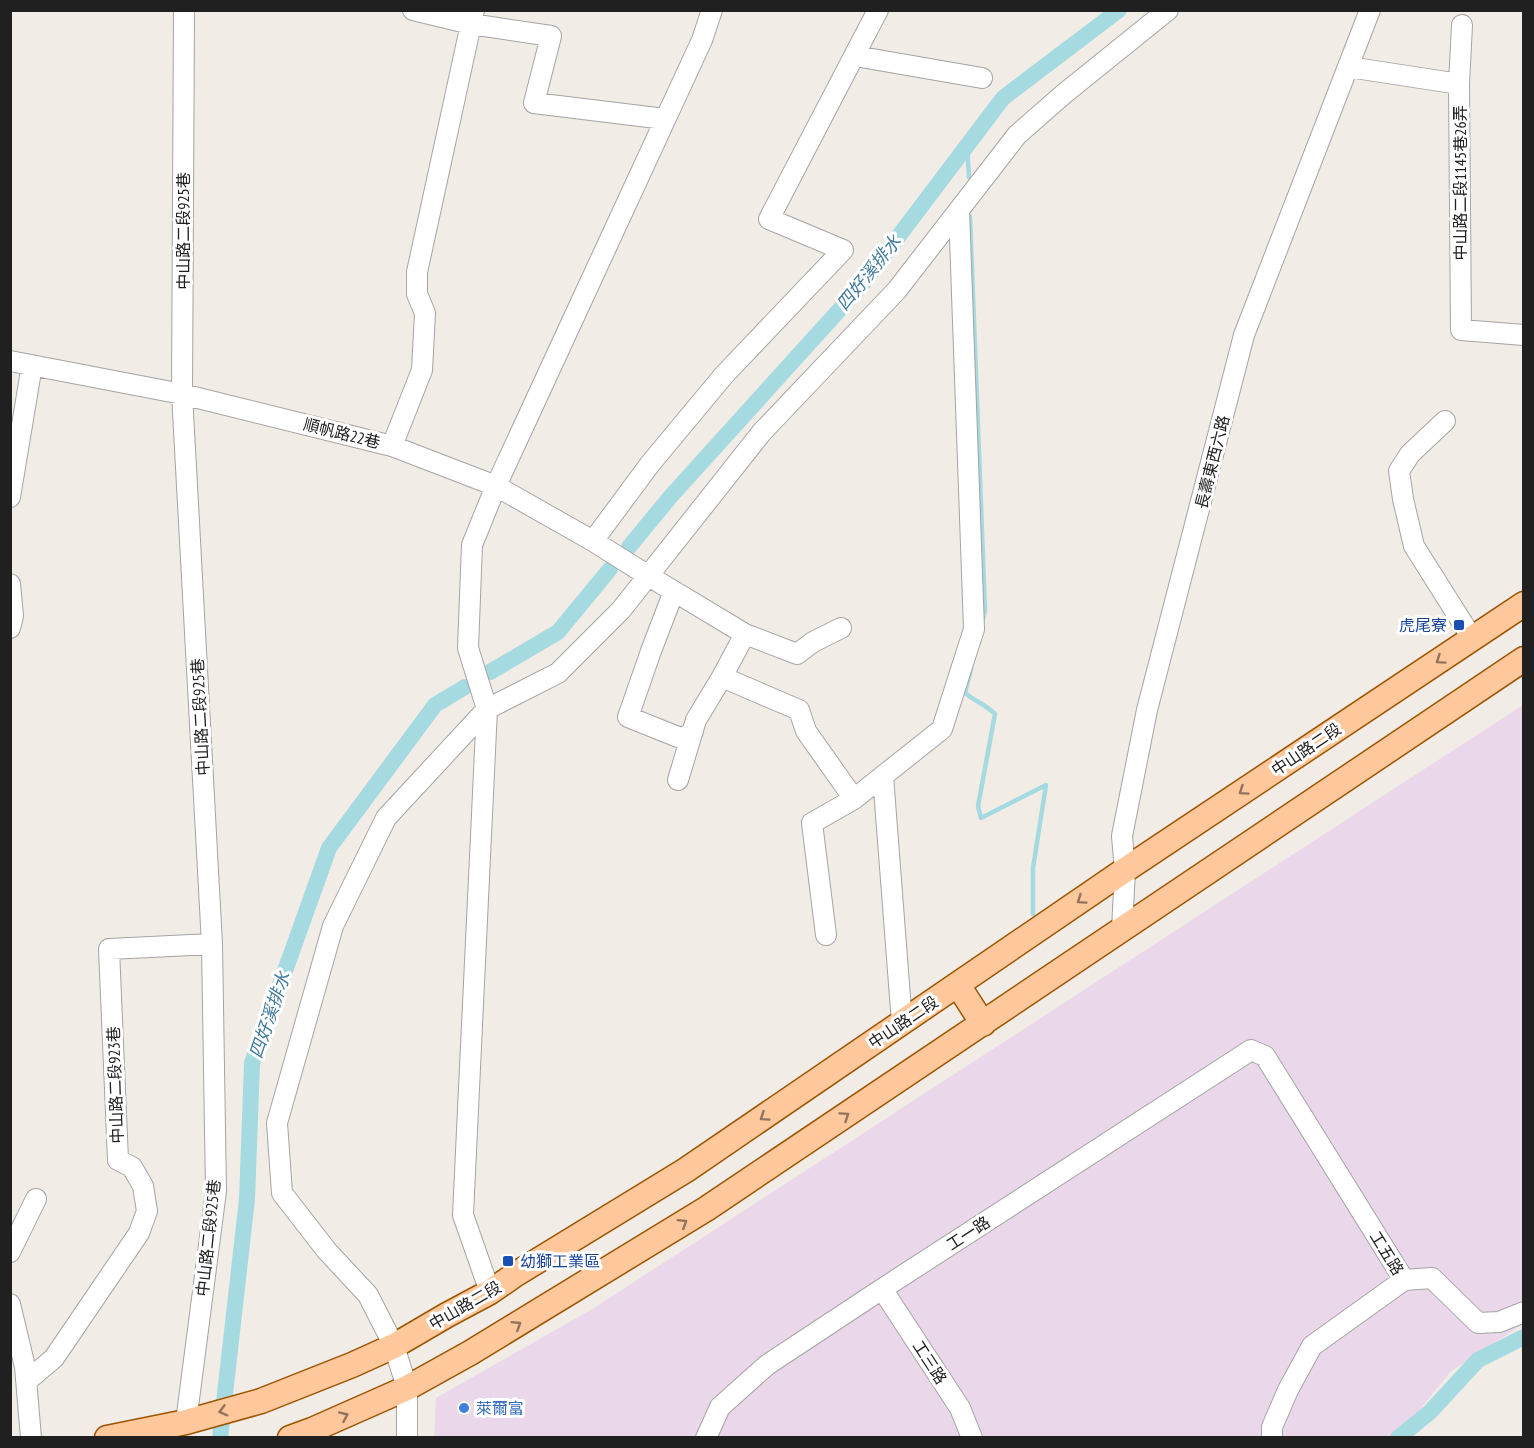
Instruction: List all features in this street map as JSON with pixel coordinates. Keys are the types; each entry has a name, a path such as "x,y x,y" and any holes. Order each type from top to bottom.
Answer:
{"main road":[{"name":"中山路二段","path":"186,1422 261,1401 352,1365 394,1346 490,1292 686,1170 1125,870 1524,604"},
{"path":"290,1437 312,1430 407,1388 502,1334 706,1209 1524,659"},
{"path":"958,984 983,1023"},
{"path":"107,1437 186,1422"}],"street":[{"name":"中山路二段925巷","path":"184,10 182,394 212,944 216,1191 186,1422"},
{"path":"413,10 472,17 551,36 534,103 665,119"},
{"path":"490,1292 463,1215 487,709 468,648 472,545 496,486 702,40 712,10"},
{"path":"593,541 650,464 724,375 843,250 769,219 878,10"},
{"path":"407,1437 407,1388 394,1346 368,1295 327,1251 282,1193 277,1123 333,926 386,818 487,709 558,673 621,610 762,432 897,290 1017,135 1168,10"},
{"name":"長壽東西六路","path":"1122,930 1125,870 1122,836 1147,710 1244,335 1370,10"},
{"path":"392,446 422,370 425,313 417,294 417,272 472,17"},
{"path":"1459,84 1461,25"},
{"path":"855,56 982,78"},
{"name":"中山路二段1145巷26弄","path":"1349,67 1459,84 1461,330 1524,335"},
{"path":"826,935 812,823 854,799 942,729 974,629 959,210"},
{"name":"順帆路22巷","path":"10,361 182,394 392,446 496,486 593,541 745,634 797,654 813,642 841,628"},
{"path":"10,497 32,366"},
{"path":"1445,421 1410,454 1399,471 1414,546 1472,638"},
{"path":"10,584 13,616 10,628"},
{"path":"674,591 628,717 683,739 693,731"},
{"path":"678,780 696,720 745,634"},
{"path":"722,677 800,710 806,731 854,799"},
{"path":"883,776 902,1023"},
{"name":"中山路二段923巷","path":"21,1373 54,1358 139,1233 147,1211 143,1186 132,1167 118,1160 109,949 212,944"},
{"name":"工五路","path":"1251,1050 1265,1056 1404,1280 1312,1346 1288,1390 1272,1427 1272,1437"},
{"name":"工一路","path":"706,1437 720,1407 767,1365 882,1288 1251,1050"},
{"path":"10,1252 36,1199"},
{"path":"1404,1280 1432,1278 1478,1323 1499,1322 1524,1312"},
{"name":"工三路","path":"882,1288 960,1408 972,1437"},
{"path":"10,1304 32,1437"}],"shaded area":[{"path":"1523,705 1523,1324 1450,1372 1398,1437 434,1438 436,1398 594,1308"}],"waterway":[{"name":"四好溪排水","path":"629,547 671,496 861,286 1003,98 1119,10"},
{"path":"967,145 969,177"},
{"path":"970,216 985,610 982,623"},
{"name":"四好溪排水","path":"490,672 558,632 610,569"},
{"path":"971,669 965,693 995,714 978,806 981,818 1046,785 1033,868 1033,914"},
{"name":"四好溪排水","path":"220,1438 247,1199 252,1063 329,848 435,705 465,687"},
{"path":"1398,1438 1430,1412 1478,1360 1524,1337"}],"place":[{"name":"虎尾寮","path":"1459,625"},
{"name":"幼獅工業區","path":"508,1261"},
{"name":"萊爾富","path":"464,1408"}]}
